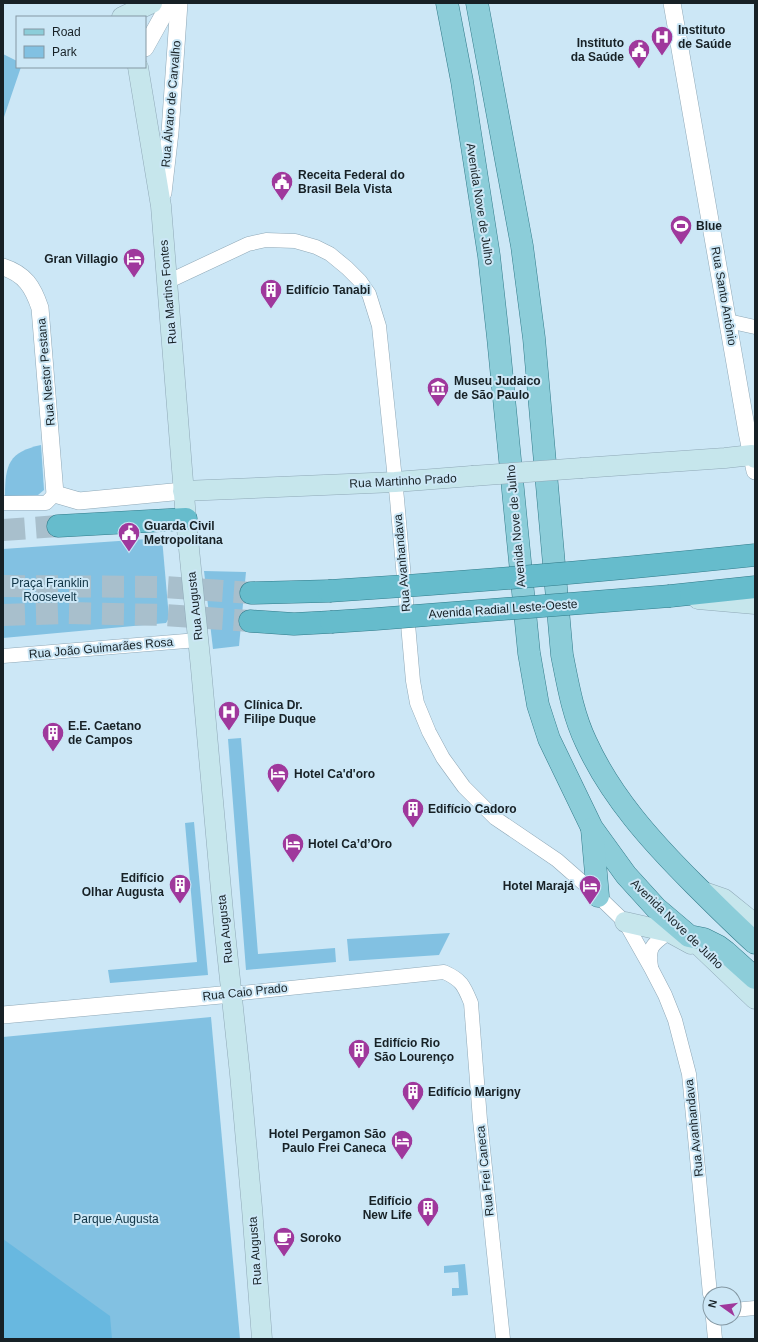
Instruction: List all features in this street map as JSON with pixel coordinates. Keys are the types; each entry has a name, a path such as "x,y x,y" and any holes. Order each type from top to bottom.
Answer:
{"highway":[{"path":"58,526 186,519"},
{"path":"251,593 329,591 436,585 755,555"},
{"name":"Avenida Radial Leste-Oeste","path":"250,620 294,624 330,622 670,596 755,587"}],"main road":[{"path":"114,3 121,16"},
{"path":"124,16 152,3"},
{"name":"Avenida Nove de Julho","path":"447,3 462,81 489,256 529,653 538,704 549,739 592,828 626,875 679,934 706,952 755,999"},
{"path":"477,3 522,246 541,411 562,655 572,707 585,742 602,774 629,813 673,863 701,891 751,933"},
{"name":"Rua Martins Fontes","path":"138,68 161,206 186,519"},
{"name":"Rua Martinho Prado","path":"183,491 395,482 725,458 754,461"},
{"name":"Rua Augusta","path":"186,519 252,1208 262,1339"},
{"path":"670,596 755,604"},
{"path":"592,828 598,896"},
{"path":"625,922 704,939 718,946 755,978"}],"street":[{"name":"Rua Álvaro de Carvalho","path":"146,46 170,3"},
{"name":"Rua Álvaro de Carvalho","path":"161,206 170,132 179,3"},
{"name":"Rua Santo Antônio","path":"672,3 754,461"},
{"name":"Rua Avanhandava","path":"167,282 248,244 266,240 295,241 316,247 330,254 360,281 369,294 379,326 413,681 417,704 429,732 443,758 464,787 495,818 557,860 625,922 651,968 676,1020 689,1074 709,1286"},
{"name":"Rua Nestor Pestana","path":"3,267 26,280 35,293 40,308 56,494"},
{"path":"728,322 755,327"},
{"name":"Rua Martinho Prado","path":"56,494 79,501 183,491"},
{"path":"3,503 46,502 56,494"},
{"name":"Rua João Guimarães Rosa","path":"3,656 198,640"},
{"name":"Rua Avanhandava","path":"651,968 650,950 655,943 679,934"},
{"name":"Rua Caio Prado","path":"3,1015 232,994 444,972 456,977 465,987 471,1003"},
{"name":"Rua Frei Caneca","path":"471,1003 480,1120 503,1339"},
{"path":"742,1309 755,1308"},
{"path":"714,1326 715,1339"}],"green space":[{"path":"3,54 16,60 16,68 21,68 3,120"},
{"path":"41,445 44,490 38,495 5,496 6,476 11,461 22,451"},
{"name":"Praça Franklin Roosevelt","path":"162,538 169,618 166,623 3,638 3,549"},
{"path":"204,571 246,572 239,646 213,649"},
{"path":"241,738 258,954 335,948 336,962 246,970 228,739"},
{"path":"194,822 208,975 110,983 108,970 197,962 185,823"},
{"path":"450,933 439,955 349,961 347,939"},
{"name":"Parque Augusta","path":"211,1017 240,1339 3,1339 3,1037"},
{"path":"465,1264 468,1295 452,1296 452,1288 459,1288 458,1272 444,1273 444,1266"}],"shaded area":[{"path":"3,1239 110,1316 112,1339 3,1339"}],"tunnel":[{"path":"3,530 58,526"},
{"path":"3,586 164,587 251,593"},
{"path":"3,615 68,613 164,615 250,621"}],"place":[{"name":"Instituto de Saúde","path":"662,56"},
{"name":"Instituto da Saúde","path":"639,70"},
{"name":"Receita Federal do Brasil Bela Vista","path":"282,202"},
{"name":"Blue","path":"681,246"},
{"name":"Gran Villagio","path":"134,278"},
{"name":"Edifício Tanabi","path":"271,310"},
{"name":"Museu Judaico de São Paulo","path":"438,408"},
{"name":"Guarda Civil Metropolitana","path":"129,552"},
{"name":"Clínica Dr. Filipe Duque","path":"229,732"},
{"name":"E.E. Caetano de Campos","path":"53,752"},
{"name":"Hotel Ca'd'oro","path":"278,794"},
{"name":"Edifício Cadoro","path":"413,828"},
{"name":"Hotel Ca’d’Oro","path":"293,864"},
{"name":"Edifício Olhar Augusta","path":"180,904"},
{"name":"Hotel Marajá","path":"590,906"},
{"name":"Edifício Rio São Lourenço","path":"359,1070"},
{"name":"Edifício Marigny","path":"413,1112"},
{"name":"Hotel Pergamon São Paulo Frei Caneca","path":"402,1160"},
{"name":"Edifício New Life","path":"428,1228"},
{"name":"Soroko","path":"284,1258"}]}
